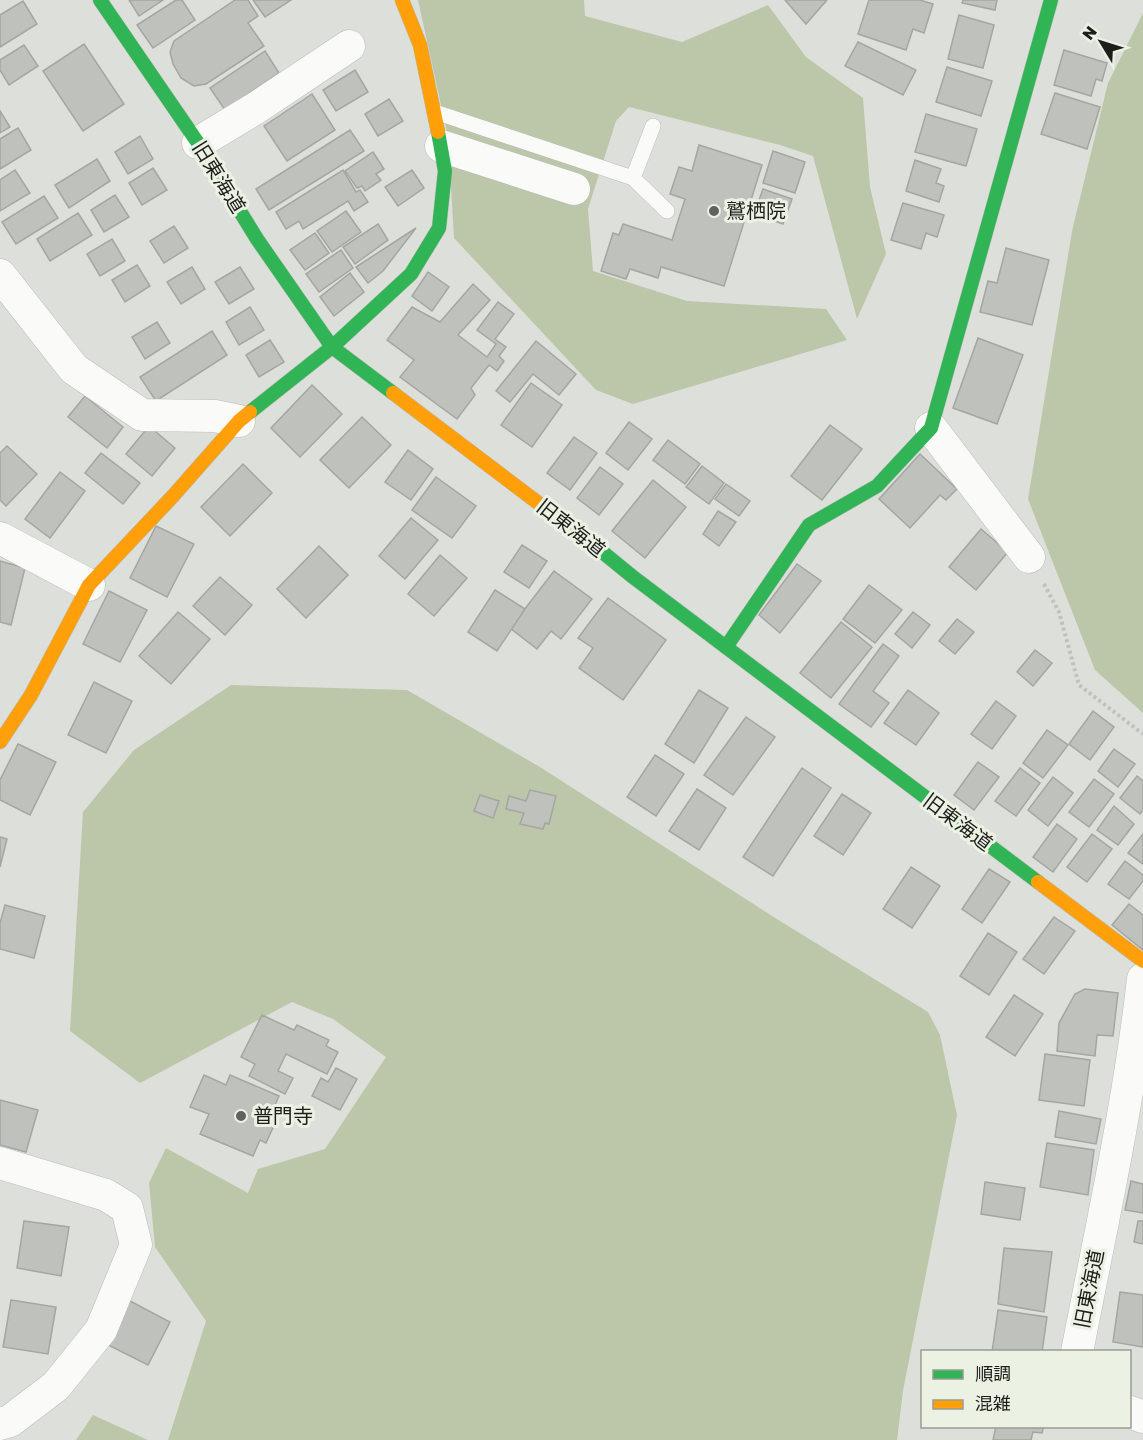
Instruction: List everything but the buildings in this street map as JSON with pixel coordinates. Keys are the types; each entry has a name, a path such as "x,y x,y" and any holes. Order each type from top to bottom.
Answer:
{"street":[{"name":"旧東海道","path":"100,0 198,143 257,239 332,347 1143,961"},
{"path":"0,742 31,695 89,585 173,496 239,421 332,347 411,273 440,228 445,171 441,146 420,45 402,0"},
{"path":"726,647 809,525 877,486 931,428 1051,0"},
{"path":"198,143 256,108 349,46"},
{"path":"441,146 574,189"},
{"path":"0,275 74,369 141,415 215,416 239,421"},
{"path":"931,428 1029,557"},
{"path":"0,537 89,585"},
{"name":"旧東海道","path":"1077,1350 1126,1098 1143,979"},
{"path":"0,1163 106,1195 127,1208 136,1245 101,1330 56,1386 10,1421 0,1424"}],"lane":[{"path":"435,112 633,178 667,211"},
{"path":"633,178 653,126"}],"path":[{"path":"1029,557 1059,612 1079,685 1143,734"}],"green space":[{"path":"418,0 584,0 585,16 682,42 768,5 806,57 863,98 870,187 886,254 857,319 813,156 780,145 629,107 616,121 588,209 593,271 687,301 826,309 847,340 633,404 596,390 454,238 448,137"},
{"path":"1143,13 1143,713 1095,670 1028,499 1072,231 1108,83"},
{"path":"231,685 407,690 540,767 780,921 928,1012 940,1035 957,1115 903,1391 897,1440 168,1440 206,1321 155,1247 149,1183 166,1148 248,1193 258,1169 325,1149 386,1057 333,1019 292,1002 140,1083 70,1031 83,812 134,750"},
{"path":"93,1415 148,1440 76,1440"}],"traffic: fast":[{"path":"100,0 198,143 257,239 332,347 393,393"},
{"path":"726,647 809,525 877,486 931,428 1051,0"},
{"path":"250,412 332,347 411,274 439,228 445,171 438,132"},
{"path":"595,546 1038,882"}],"traffic: slow":[{"path":"402,0 420,45 438,132"},
{"path":"393,393 595,546"},
{"path":"0,742 31,695 89,585 173,496 239,421 250,412"},
{"path":"1038,882 1143,961"}],"place":[{"name":"鷲栖院","path":"714,211"},
{"name":"普門寺","path":"241,1116"}]}
